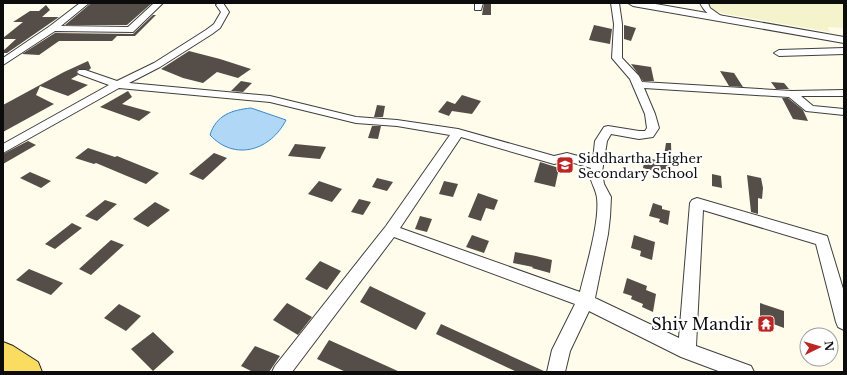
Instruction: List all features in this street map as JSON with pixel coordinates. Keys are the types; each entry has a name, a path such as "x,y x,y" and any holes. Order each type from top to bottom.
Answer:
{"main road":[{"path":"3,355 28,372"}],"street":[{"path":"3,62 85,3"},
{"path":"52,28 130,30 159,3"},
{"path":"556,372 561,350 587,297 602,234 604,197 598,184 596,172 601,141 608,130 639,135 649,134 653,128 650,114 635,78 617,58 618,24 615,3"},
{"path":"633,3 842,41"},
{"path":"704,3 707,9 720,18"},
{"path":"3,149 94,97 157,65 217,26 225,12 220,5"},
{"path":"779,53 844,52"},
{"path":"82,72 117,85 270,99 356,120 397,122 458,133 554,160 567,157 598,166"},
{"path":"638,85 792,94 844,93"},
{"path":"792,94 810,109 844,112"},
{"path":"280,372 391,230 458,133"},
{"path":"687,351 697,203 822,240 844,322"},
{"path":"391,230 585,301 687,351 745,372"}],"shaded area":[{"path":"709,3 844,3 844,28 828,27 830,32 726,14 712,10"}],"water":[{"path":"251,108 286,120 271,139 252,149 241,150 230,148 220,143 210,135 216,123 221,118 237,110"}],"building":[{"path":"152,3 127,25 65,25 90,4"},
{"path":"484,3 491,4 491,15 482,15"},
{"path":"46,5 50,10 42,17 59,17 7,53 3,53 3,51 16,39 3,38 23,22 13,22 30,11 39,11"},
{"path":"153,15 156,15 135,36 117,36 112,41 59,41 39,55 22,54 55,33 133,34"},
{"path":"594,25 612,29 610,44 589,40"},
{"path":"624,25 636,28 631,41 624,39"},
{"path":"189,51 251,69 238,78 217,72 203,83 183,78 161,69"},
{"path":"88,61 91,68 89,70 78,69 76,72 78,75 71,79 88,85 68,96 40,86 36,95 54,104 3,132 3,105 64,72"},
{"path":"631,64 651,67 654,81 643,81"},
{"path":"720,71 734,73 743,87 729,86"},
{"path":"241,81 252,83 243,92 231,91"},
{"path":"771,82 784,83 789,89 776,89"},
{"path":"128,91 132,97 122,104 151,112 139,121 100,107"},
{"path":"462,95 481,101 472,114 452,111 449,116 438,112 447,101 455,104"},
{"path":"782,98 788,98 803,110 808,121 793,119"},
{"path":"377,105 385,106 383,117 374,117"},
{"path":"372,126 381,126 378,139 368,138"},
{"path":"28,141 36,145 3,164 3,154"},
{"path":"666,143 671,143 672,176 643,168 645,157 663,162"},
{"path":"295,144 326,147 320,159 288,156"},
{"path":"88,148 115,157 117,156 159,173 146,184 96,163 94,164 75,158"},
{"path":"214,153 227,158 203,180 189,174"},
{"path":"540,162 559,168 555,187 534,182"},
{"path":"30,172 51,181 41,188 20,178"},
{"path":"712,174 721,176 722,188 712,186"},
{"path":"747,175 761,178 763,188 762,199 758,198 758,214 751,212"},
{"path":"377,178 393,182 387,191 372,187"},
{"path":"319,181 342,189 332,202 308,194"},
{"path":"444,181 458,184 453,197 439,194"},
{"path":"478,193 498,200 494,210 486,208 481,221 468,217"},
{"path":"359,199 371,202 363,215 351,212"},
{"path":"105,200 117,204 97,221 85,216"},
{"path":"155,202 170,210 148,227 133,219"},
{"path":"653,203 662,206 662,209 670,211 668,225 659,222 660,219 649,216"},
{"path":"420,216 432,219 427,232 415,229"},
{"path":"72,223 82,228 55,249 45,244"},
{"path":"472,235 489,241 484,253 466,247"},
{"path":"634,235 655,242 652,260 640,256 641,251 631,248"},
{"path":"111,240 124,245 91,275 79,269"},
{"path":"515,252 552,260 550,273 532,268 533,267 513,263"},
{"path":"320,261 341,271 327,290 305,279"},
{"path":"29,269 63,283 51,295 16,280"},
{"path":"627,278 647,286 646,290 656,294 653,312 642,307 643,304 631,299 632,296 623,293"},
{"path":"370,286 426,313 416,330 360,302"},
{"path":"287,303 312,317 298,335 273,320"},
{"path":"760,303 784,311 784,328 760,319"},
{"path":"119,304 141,316 126,331 104,318"},
{"path":"441,324 546,372 517,372 436,334"},
{"path":"153,332 174,352 153,371 131,349"},
{"path":"329,340 400,372 346,372 317,359"},
{"path":"255,346 280,356 269,372 253,372 241,366"}],"place":[{"name":"Siddhartha Higher Secondary School","path":"565,165"},
{"name":"Shiv Mandir","path":"766,324"}]}
